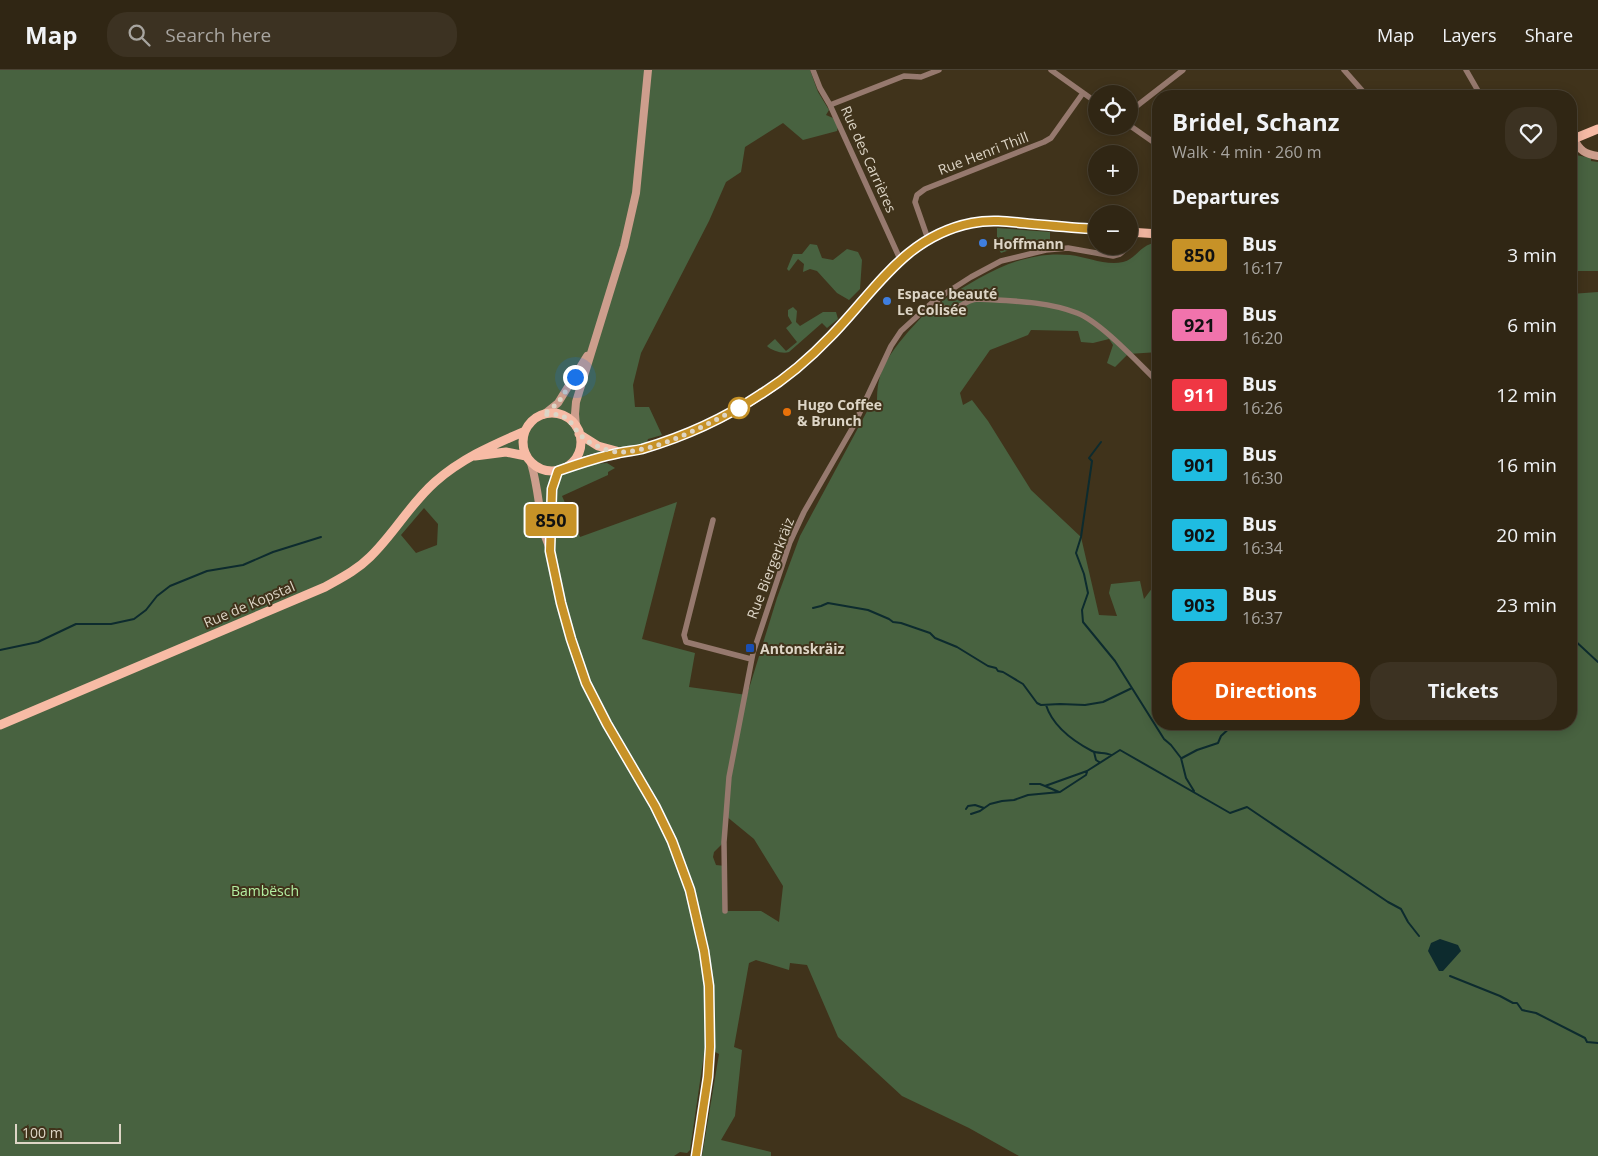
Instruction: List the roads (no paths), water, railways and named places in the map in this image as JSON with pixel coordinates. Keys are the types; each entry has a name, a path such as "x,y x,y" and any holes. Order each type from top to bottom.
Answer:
{"main road":[{"path":"568,466 579,452 580,443 574,414 576,402 624,246 636,193 648,70"},
{"path":"1577,138 1598,128"},
{"path":"1577,147 1585,154 1598,156"},
{"path":"529,460 544,470 558,471 568,466 620,452 639,450 669,440 741,407 774,386 811,356 900,259 928,239 972,223 994,221 1088,229"},
{"path":"1138,233 1152,234"},
{"path":"592,348 558,403 529,424 523,440 538,486 544,533 550,551 563,612 586,683 607,724 661,818 680,862 697,917 709,986 710,1018 708,1077 696,1156"},
{"path":"543,415 558,414 571,421 578,431 598,446 620,452"},
{"name":"Rue de Kopstal","path":"0,725 325,587 348,575 370,558 411,506 435,482 472,456 525,431"},
{"name":"Rue de Kopstal","path":"472,456 506,452 529,460"},
{"path":"550,551 552,489 558,471"}],"street":[{"name":"Rue des Carrières","path":"813,70 900,259"},
{"path":"830,105 904,76 921,77 939,70"},
{"path":"1051,70 1088,96"},
{"path":"1157,90 1183,70"},
{"path":"1344,70 1361,90"},
{"path":"1466,70 1478,90"},
{"name":"Rue Henri Thill","path":"928,239 915,202 917,195 925,189 1051,138 1083,93"},
{"path":"1138,105 1152,94"},
{"path":"1138,131 1152,141"},
{"name":"Rue Biergerkräiz","path":"725,911 724,842 729,777 751,659 790,542 804,512 853,427 891,346 901,331 935,300 970,277 1001,261 1046,250 1068,248 1088,252"},
{"path":"935,300 947,311 952,311 978,299 1027,302 1078,313 1097,324 1152,376"},
{"path":"713,520 684,635 686,642 751,659"}],"water":[{"path":"1440,939 1458,945 1461,951 1443,971 1439,971 1428,951 1431,943"}],"waterway":[{"path":"1101,442 1089,458 1092,461 1081,537 1076,553 1084,574 1088,593 1082,610 1083,622 1115,661 1152,720"},
{"path":"0,650 38,642 76,624 111,624 134,619 170,586 207,571 243,565 273,552 321,537"},
{"path":"813,608 828,603 868,610 893,622 930,633 935,638 957,647 1023,684 1037,703 1041,705 1085,705 1103,702 1132,688"},
{"path":"1577,643 1598,662"},
{"path":"1046,705 1053,720 1071,738 1092,751 1111,755"},
{"path":"1158,730 1181,758 1186,778 1194,791"},
{"path":"1182,758 1197,750 1218,743 1221,736 1228,730"},
{"path":"1030,784 1045,786 1087,771 1120,750 1230,813 1247,807 1401,909 1419,936"},
{"path":"1094,752 1096,760 1099,762"},
{"path":"971,814 980,811 990,804 1002,801 1014,800 1028,795 1060,792 1086,775 1087,772"},
{"path":"1045,786 1059,792"},
{"path":"966,809 968,806 975,805 984,808"},
{"path":"1450,976 1517,1003 1522,1010 1536,1013 1585,1038 1587,1042 1598,1043"}],"place":[{"name":"Hoffmann","path":"983,243"},
{"name":"Espace beauté Le Colisée","path":"887,301"},
{"name":"Hugo Coffee & Brunch","path":"787,412"},
{"name":"Antonskräiz","path":"750,648"}],"park label":[{"name":"Bambësch","path":"265,890"}]}
